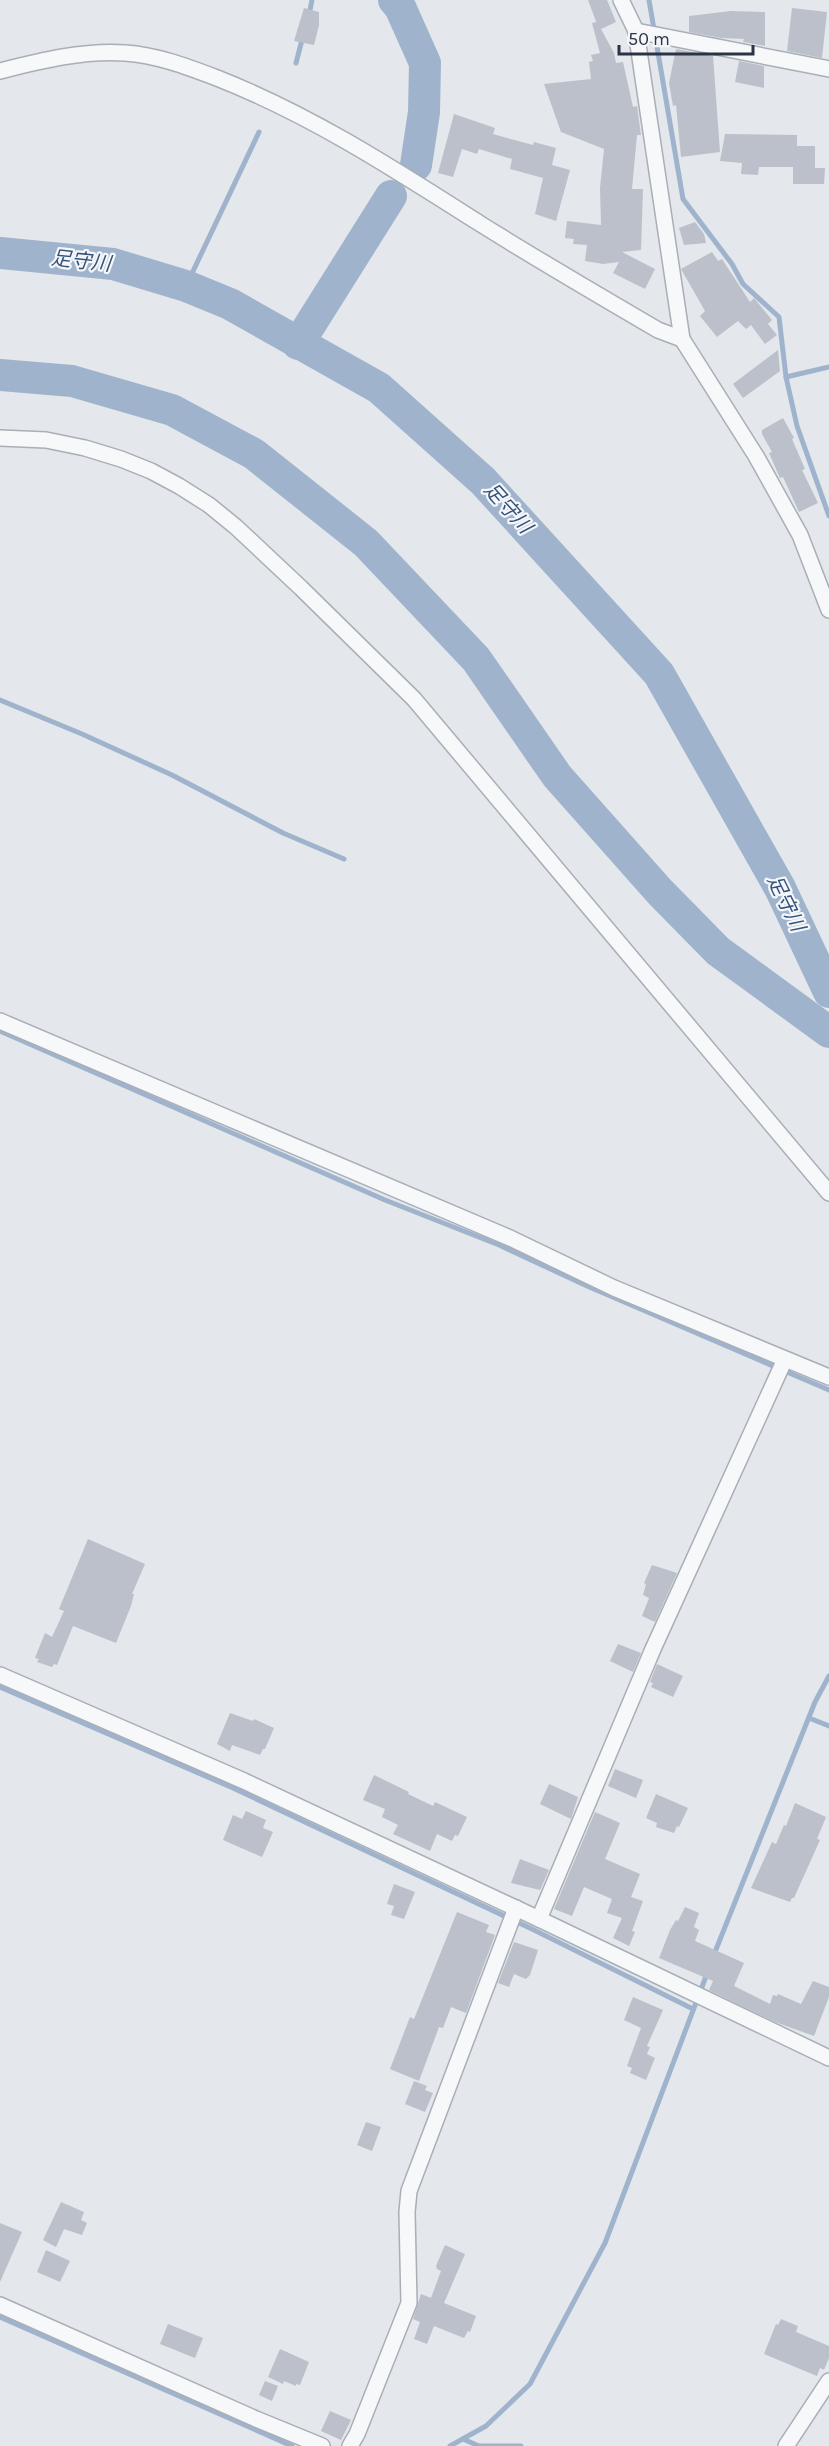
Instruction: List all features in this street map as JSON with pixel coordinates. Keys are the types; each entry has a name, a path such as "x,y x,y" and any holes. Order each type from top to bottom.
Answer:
{"street":[{"path":"621,0 647,33 682,339 756,456 794,525 829,610"},
{"path":"647,33 829,69"},
{"path":"0,72 45,60 124,53 154,57 232,84 343,137 535,257 658,330 682,339"},
{"path":"0,438 46,440 121,459 179,486 209,505 236,527 414,699 829,1193"},
{"path":"0,1022 510,1238 782,1366 829,1377"},
{"path":"539,1919 653,1649 782,1366"},
{"path":"0,1675 244,1781 513,1916 539,1919 829,2058"},
{"path":"350,2446 357,2434 409,2303 407,2212 410,2191 513,1916"},
{"path":"0,2305 322,2446"},
{"path":"786,2446 829,2381"}],"building":[{"path":"588,0 607,0 616,22 601,29 614,53 616,63 623,62 633,107 637,106 641,135 637,135 632,189 643,189 641,250 622,252 655,269 645,289 613,273 619,262 603,264 585,261 587,245 573,244 574,239 565,238 567,221 601,225 600,188 604,149 561,132 544,84 591,79 589,62 593,61 591,55 600,53 592,23 597,24"},
{"path":"304,8 319,12 319,25 314,45 294,41"},
{"path":"792,8 827,12 822,58 787,51"},
{"path":"731,11 765,12 765,46 743,42 744,39 721,38 689,32 689,16"},
{"path":"676,49 713,56 720,152 681,157 676,105 673,106 669,83"},
{"path":"739,61 764,66 764,88 735,82"},
{"path":"454,114 495,128 493,134 533,145 534,142 556,148 552,165 570,170 556,221 535,214 543,178 510,169 512,159 479,149 477,154 462,149 453,177 438,173"},
{"path":"725,134 797,135 797,146 815,146 815,168 825,168 824,184 793,184 793,167 759,167 758,175 741,174 742,163 720,161"},
{"path":"695,222 704,234 706,243 684,245 679,228"},
{"path":"712,252 718,261 722,259 750,302 754,298 772,320 768,324 777,335 765,344 751,325 746,329 738,321 717,337 700,316 705,311 681,269"},
{"path":"778,350 780,371 743,398 733,384"},
{"path":"783,418 794,438 792,439 805,469 802,470 818,503 799,512 783,477 780,478 769,453 772,452 762,434 762,430"},
{"path":"88,1539 145,1564 132,1594 134,1594 131,1606 116,1643 73,1626 57,1665 54,1664 52,1667 37,1662 39,1659 35,1658 45,1633 52,1637 64,1611 59,1609"},
{"path":"652,1565 677,1573 655,1622 642,1616 649,1598 643,1595 646,1584 644,1583"},
{"path":"618,1644 641,1653 633,1672 610,1661"},
{"path":"657,1664 683,1676 673,1697 651,1687 653,1683 650,1682"},
{"path":"230,1713 253,1721 254,1719 274,1728 260,1755 232,1745 230,1751 217,1744"},
{"path":"615,1769 643,1780 636,1798 608,1786"},
{"path":"374,1775 433,1806 435,1802 467,1817 458,1836 455,1835 452,1841 437,1834 430,1851 393,1834 398,1825 382,1817 385,1809 363,1800"},
{"path":"549,1784 578,1797 571,1819 540,1804"},
{"path":"656,1794 688,1808 674,1833 656,1827 657,1823 646,1818"},
{"path":"795,1803 826,1817 817,1839 820,1840 794,1898 790,1902 751,1888 772,1842 776,1844 784,1825 786,1826"},
{"path":"246,1811 266,1820 263,1828 273,1832 262,1857 223,1840 233,1815 242,1819"},
{"path":"595,1812 620,1823 605,1859 640,1874 631,1897 643,1901 629,1946 613,1938 622,1918 607,1913 612,1899 584,1887 572,1916 554,1909"},
{"path":"520,1859 549,1870 540,1890 511,1883"},
{"path":"394,1884 415,1892 404,1919 391,1915 394,1906 387,1904"},
{"path":"685,1907 699,1913 694,1927 699,1930 695,1941 744,1963 734,1986 770,2004 773,1995 778,1994 801,2004 813,1981 829,1987 829,1997 814,2036 775,2022 709,1990 713,1981 659,1958 670,1930"},
{"path":"457,1912 489,1925 486,1932 495,1935 466,2013 451,2007 443,2028 439,2027 419,2081 390,2069 410,2017 414,2019"},
{"path":"514,1942 538,1950 530,1975 526,1979 514,1974 509,1987 498,1983"},
{"path":"633,1997 663,2010 647,2046 650,2047 647,2054 655,2058 646,2080 630,2073 632,2068 627,2066 641,2028 624,2020"},
{"path":"414,2081 427,2086 425,2090 433,2093 425,2112 405,2104"},
{"path":"366,2122 381,2127 372,2151 357,2145"},
{"path":"61,2202 84,2212 81,2220 87,2223 82,2235 64,2229 56,2247 43,2240"},
{"path":"0,2223 22,2232 0,2282"},
{"path":"445,2245 465,2254 444,2303 476,2316 470,2332 468,2331 464,2338 434,2326 427,2344 414,2339 420,2322 413,2319 421,2294 431,2298 441,2271 436,2266"},
{"path":"46,2250 70,2261 60,2282 37,2272"},
{"path":"781,2319 798,2326 796,2332 829,2346 829,2358 824,2370 820,2368 817,2376 764,2354 776,2324 778,2325"},
{"path":"168,2324 203,2338 195,2358 160,2344"},
{"path":"280,2349 309,2362 300,2385 296,2384 296,2386 284,2381 283,2384 268,2377"},
{"path":"265,2381 278,2386 272,2401 259,2395"},
{"path":"330,2411 351,2420 341,2440 321,2431"}],"waterway":[{"path":"309,15 312,0"},
{"path":"394,0 400,7 425,63 424,112 416,165"},
{"path":"649,0 683,199 732,264 743,284 779,317 786,377 797,426 829,516"},
{"path":"296,63 303,36"},
{"path":"186,286 259,132"},
{"path":"298,344 391,196"},
{"name":"足守川","path":"0,253 113,264 186,286 230,304 379,388 483,481 659,674 780,888 829,992"},
{"path":"786,377 829,367"},
{"path":"0,375 72,381 172,410 254,454 366,543 476,659 557,776 660,892 718,951 829,1032"},
{"path":"0,700 172,775 283,833 344,859"},
{"path":"0,1031 385,1200 499,1245 587,1286 829,1390"},
{"path":"713,1957 815,1702 829,1676"},
{"path":"0,1687 233,1788 532,1929 693,2009"},
{"path":"809,1718 829,1726"},
{"path":"450,2446 486,2426 530,2384 605,2243 708,1971"},
{"path":"0,2317 292,2446"},
{"path":"463,2439 479,2446"},
{"path":"480,2446 521,2446"}]}
